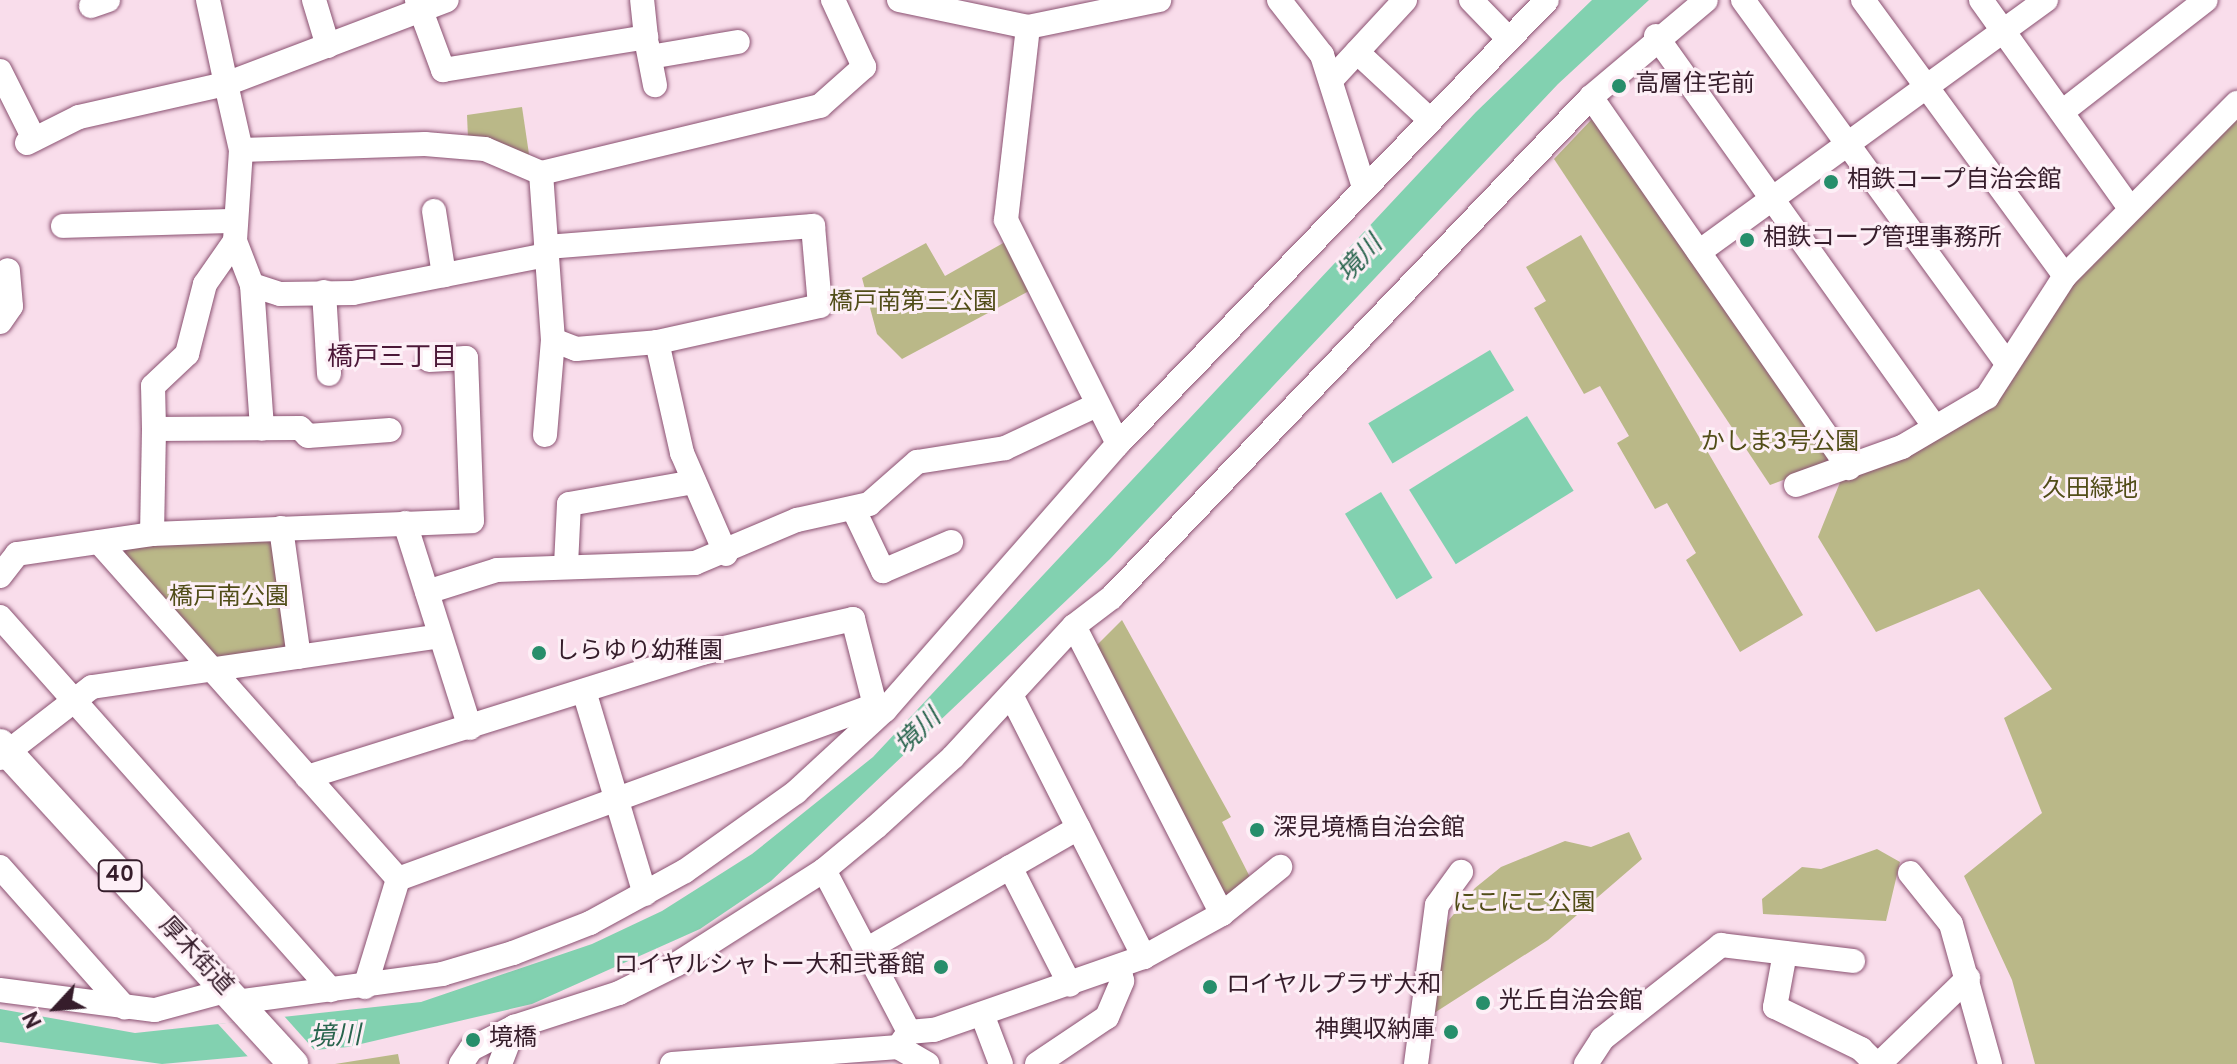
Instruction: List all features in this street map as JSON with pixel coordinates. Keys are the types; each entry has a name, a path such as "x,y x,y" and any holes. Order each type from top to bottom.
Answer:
{"main road":[{"name":"厚木街道","path":"2,752 293,1064"}],"street":[{"path":"208,0 241,150 235,231 252,285 262,429"},
{"path":"314,0 328,46"},
{"path":"0,71 30,141 79,117 226,84 328,46 419,5 447,0"},
{"path":"642,0 655,85"},
{"path":"241,150 425,144 485,149 541,173 820,106 864,67 833,0"},
{"path":"899,0 1028,27 1159,0"},
{"path":"1331,80 1405,0"},
{"path":"1471,0 1507,37"},
{"path":"0,990 125,1008 165,1010 365,987 496,959 645,894 796,792 880,708 1118,444 1363,184 1547,0"},
{"path":"461,1064 471,1049 514,1027 666,970 824,870 953,757 1074,626 1112,597 1591,97 1656,36 1706,0"},
{"path":"1743,0 2005,360"},
{"path":"1863,0 2065,276"},
{"path":"1981,0 2130,208"},
{"path":"1699,252 2046,0"},
{"path":"2062,112 2206,0"},
{"path":"1291,4 1331,80 1363,184"},
{"path":"419,5 443,70 648,47 738,42"},
{"path":"1028,27 1006,220 1118,444"},
{"path":"1656,36 1935,427"},
{"path":"1357,52 1429,119"},
{"path":"1591,97 1849,468"},
{"path":"1796,485 1849,468 1935,427 1987,397 2005,360 2065,276 2237,103"},
{"path":"541,173 553,340 545,435"},
{"path":"434,211 444,275"},
{"path":"63,226 235,231"},
{"path":"252,285 280,294 324,292 444,275 546,251 813,226 820,306 657,342 576,349 553,340"},
{"path":"152,534 153,386 187,354 210,273 235,231"},
{"path":"0,322 11,306 8,270"},
{"path":"324,292 329,374"},
{"path":"657,342 694,482 726,554"},
{"path":"0,576 17,554 152,534 472,521 466,358 429,360"},
{"path":"427,592 497,570 566,565 695,563 726,554 797,520 853,508 887,491 917,462 1005,448 1097,405"},
{"path":"154,429 300,428 308,436 390,430"},
{"path":"566,565 569,504 694,482"},
{"path":"853,508 883,571 951,542"},
{"path":"405,523 470,728"},
{"path":"281,528 299,657"},
{"path":"99,542 398,879"},
{"path":"0,617 331,990"},
{"path":"307,777 702,653 853,619 880,708"},
{"path":"1074,626 1222,914"},
{"path":"2,752 72,697 92,687 440,636"},
{"path":"584,691 645,894"},
{"path":"1011,695 1144,957"},
{"path":"398,879 880,708"},
{"path":"866,950 1078,828"},
{"path":"0,867 125,1008"},
{"path":"1010,867 1070,985"},
{"path":"672,1064 903,1040 1144,957 1222,914 1280,867"},
{"path":"824,870 866,950 903,1040 928,1064"},
{"path":"1416,1064 1437,905 1461,872"},
{"path":"1910,873 1951,924 1968,978 1988,1063"},
{"path":"365,987 398,879"},
{"path":"1585,1064 1602,1039 1721,945 1853,961"},
{"path":"1785,953 1775,1007 1861,1049 1878,1064 1968,978"},
{"path":"1037,1064 1107,1017 1122,981 1119,966"},
{"path":"982,1014 1001,1064"},
{"path":"500,1064 514,1027"}],"green space":[{"path":"522,107 530,161 468,138 467,115"},
{"name":"久田緑地","path":"2237,118 2237,1064 2035,1064 2012,980 1964,876 2042,813 2004,718 2052,689 1979,589 1876,632 1818,537 1841,480 1971,403 2059,289"},
{"name":"かしま3号公園","path":"1592,119 1831,462 1770,485 1554,159"},
{"path":"1581,235 1803,615 1740,652 1686,560 1696,553 1667,503 1655,509 1617,443 1629,436 1600,386 1584,394 1534,308 1546,301 1526,267"},
{"name":"橋戸南第三公園","path":"1005,242 1029,291 902,359 877,334 862,278 926,243 945,276"},
{"name":"橋戸南公園","path":"268,537 277,544 291,645 285,654 222,663 116,553 120,544"},
{"path":"1122,620 1231,817 1222,822 1254,885 1225,905 1093,649"},
{"name":"にこにこ公園","path":"1629,832 1642,859 1548,940 1428,1017 1434,961 1449,920 1475,888 1501,867 1565,841 1591,847"},
{"path":"1877,849 1900,862 1886,921 1763,914 1762,899 1802,867 1821,869"},
{"path":"398,1054 400,1064 335,1064"}],"water":[{"name":"境川","path":"1592,0 1649,0 1558,84 1110,559 771,881 700,929 532,1004 348,1047 162,1064 0,1042 0,1009 135,1033 421,1002 592,944 662,911 752,854 873,757 1476,112"},
{"path":"1490,350 1514,390 1392,463 1368,423"},
{"path":"1527,416 1574,491 1456,564 1409,490"},
{"path":"1381,492 1433,578 1397,599 1345,514"}],"pier":[{"path":"284,1016 318,1054 252,1061 218,1024"}],"place":[{"name":"高層住宅前","path":"1619,86"},
{"name":"相鉄コープ自治会館","path":"1831,182"},
{"name":"相鉄コープ管理事務所","path":"1747,240"},
{"name":"しらゆり幼稚園","path":"539,653"},
{"name":"深見境橋自治会館","path":"1257,830"},
{"name":"ロイヤルシャトー大和弐番館","path":"941,967"},
{"name":"ロイヤルプラザ大和","path":"1210,987"},
{"name":"光丘自治会館","path":"1483,1003"},
{"name":"神輿収納庫","path":"1451,1032"},
{"name":"境橋","path":"473,1040"}],"district":[{"name":"橋戸三丁目","path":"392,359"}]}
